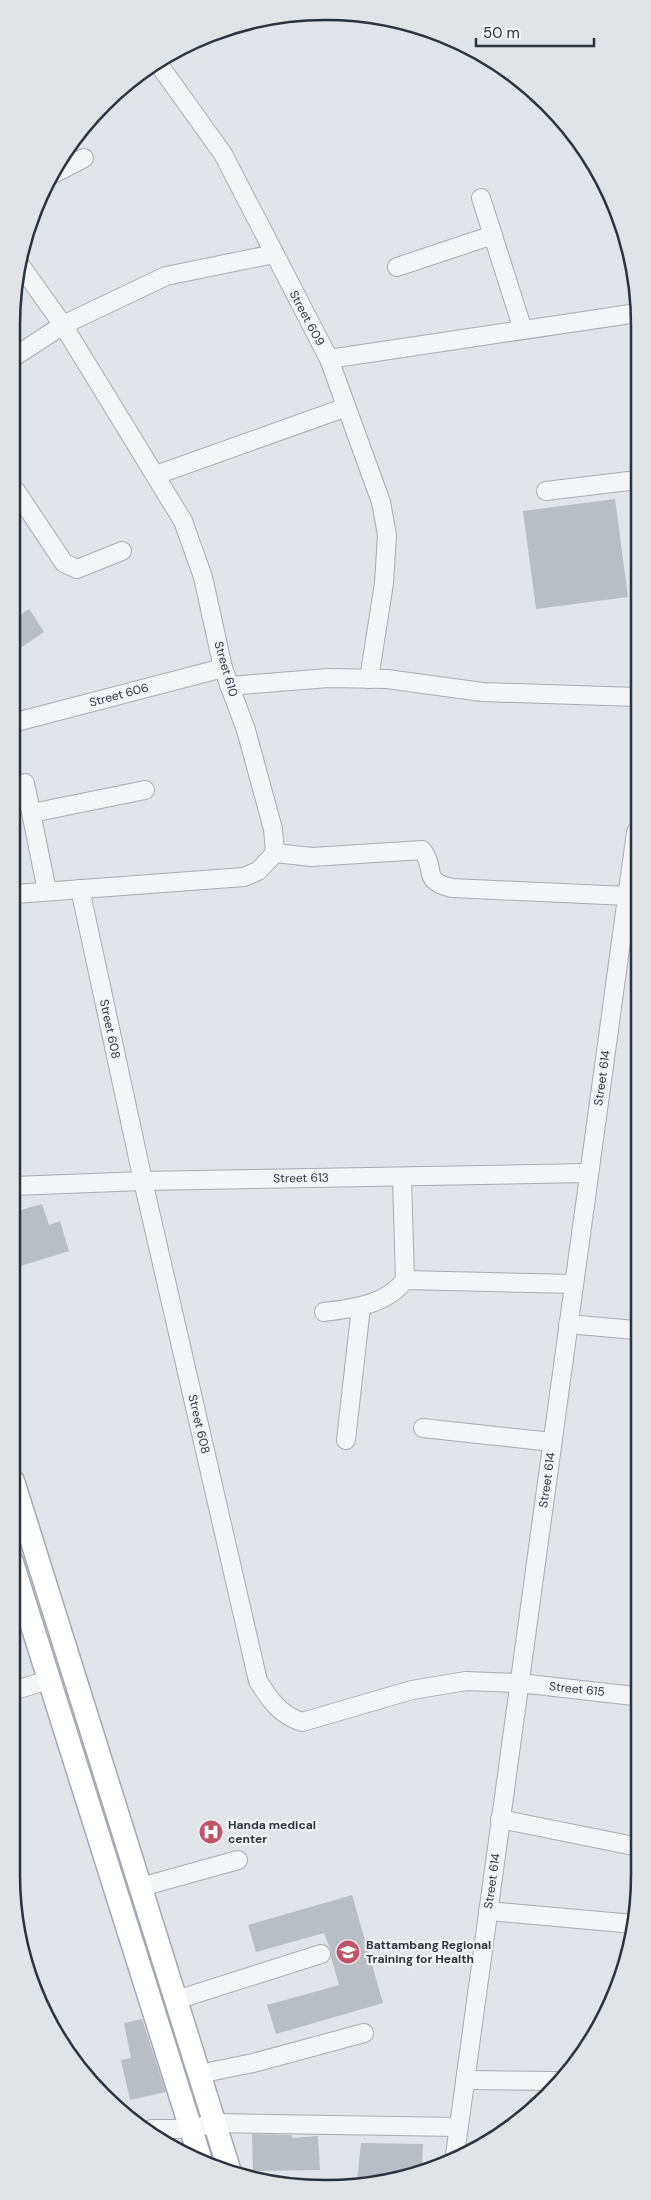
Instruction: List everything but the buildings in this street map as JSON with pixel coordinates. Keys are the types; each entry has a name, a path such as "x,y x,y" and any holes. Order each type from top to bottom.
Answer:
{"main road":[{"path":"20,1503 228,2164"},
{"path":"20,1588 198,2152"}],"street":[{"name":"Street 609","path":"161,68 223,154 329,359 630,314"},
{"path":"64,169 84,158"},
{"path":"481,198 523,330"},
{"path":"397,267 493,235"},
{"path":"20,352 63,325 166,276 274,254"},
{"name":"Street 610","path":"25,272 63,325 156,475 187,530 203,577 223,668 249,739 273,828 275,853"},
{"path":"329,359 381,502 388,535 384,582 369,679"},
{"path":"156,475 341,409 345,405"},
{"path":"546,490 631,481"},
{"path":"20,497 64,563 77,569 122,551"},
{"name":"Street 606","path":"20,721 223,668"},
{"path":"229,686 328,678 386,679 482,692 631,697"},
{"path":"25,783 48,891"},
{"path":"32,814 145,790"},
{"path":"20,894 244,877 258,871 275,853 312,857 422,850 426,855 431,878 438,885 452,888 627,896"},
{"name":"Street 614","path":"455,2151 589,1173 630,921 627,896 631,868"},
{"name":"Street 608","path":"80,889 143,1181 258,1681 272,1703 288,1718 302,1722 412,1690 466,1681 519,1683"},
{"name":"Street 613","path":"20,1186 143,1181 589,1173"},
{"path":"324,1312 361,1307 396,1292 405,1280 402,1177"},
{"path":"405,1280 574,1284"},
{"path":"346,1440 361,1307"},
{"path":"568,1324 631,1330"},
{"path":"423,1428 552,1442"},
{"path":"20,1689 49,1680"},
{"name":"Street 615","path":"519,1683 631,1696"},
{"path":"500,1819 631,1845"},
{"path":"141,1887 238,1860"},
{"path":"488,1911 627,1923"},
{"path":"176,2000 320,1954"},
{"path":"199,2074 253,2063 364,2033"},
{"path":"465,2080 551,2081"},
{"path":"156,2129 191,2128 215,2123 458,2127"}],"place":[{"name":"Handa medical center","path":"211,1832"},
{"name":"Battambang Regional Training for Health","path":"348,1952"}]}
